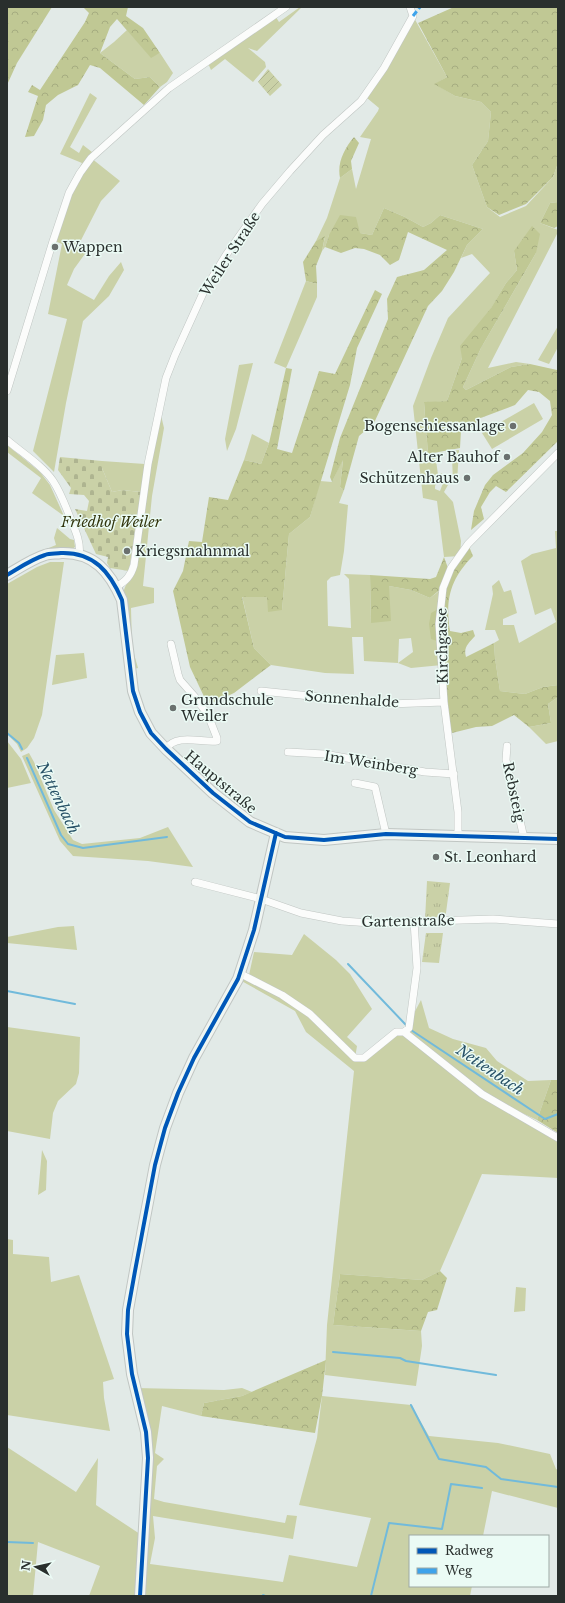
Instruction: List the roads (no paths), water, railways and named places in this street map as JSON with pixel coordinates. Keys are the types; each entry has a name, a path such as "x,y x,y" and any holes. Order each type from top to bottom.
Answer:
{"street":[{"path":"7,391 53,240 69,193 80,173 91,158 169,88 286,7"},
{"name":"Weiler Straße","path":"116,587 126,580 131,574 134,565 149,458 166,378 204,291 226,255 262,204 290,170 323,135 361,101 384,68 413,16 410,7"},
{"path":"7,440 38,465 52,480 64,501 80,547 80,556"},
{"name":"Kirchgasse","path":"458,835 458,812 444,702 439,624 443,588 451,568 468,544 558,453"},
{"name":"Hauptstraße","path":"7,575 46,554 69,553 92,560 104,569 116,587 122,600 133,691 140,712 151,733 213,793 250,822 289,837 324,840 386,834 558,838"},
{"path":"166,749 174,742 189,740 211,741 217,740 218,738 208,715 180,680 171,644"},
{"name":"Sonnenhalde","path":"261,691 389,704 444,702"},
{"name":"Rebsteig","path":"507,746 506,760 524,838"},
{"name":"Im Weinberg","path":"288,752 324,754 425,772 454,774"},
{"path":"355,783 375,787 386,834"},
{"path":"140,1596 148,1458 146,1432 128,1352 128,1310 155,1165 165,1128 178,1093 194,1058 238,979 248,951 276,833"},
{"name":"Gartenstraße","path":"195,882 261,899 301,913 342,921 371,923 493,919 558,924"},
{"path":"404,1032 409,1028 417,968 414,921"},
{"path":"239,973 282,995 310,1014 355,1058 364,1058 396,1032 404,1032 482,1094 558,1138"}],"waterway":[{"name":"Nettenbach","path":"7,733 19,743 22,749"},
{"name":"Nettenbach","path":"27,758 61,835 68,844 83,848 167,837"},
{"name":"Nettenbach","path":"348,964 406,1025"},
{"path":"7,991 75,1004"},
{"name":"Nettenbach","path":"411,1030 545,1119 558,1114"},
{"path":"333,1352 400,1358 406,1361 496,1375"},
{"path":"411,1405 439,1459 486,1467 501,1479 558,1487"},
{"path":"371,1596 389,1523 442,1529 451,1484 482,1488"},
{"path":"7,1542 33,1543"}],"place":[{"name":"Wappen","path":"55,247"},
{"name":"Bogenschiessanlage","path":"513,426"},
{"name":"Alter Bauhof","path":"507,457"},
{"name":"Schützenhaus","path":"467,478"},
{"name":"Kriegsmahnmal","path":"127,551"},
{"name":"Grundschule Weiler","path":"173,708"},
{"name":"St. Leonhard","path":"436,857"}],"park label":[{"name":"Friedhof Weiler","path":"111,522"}]}
